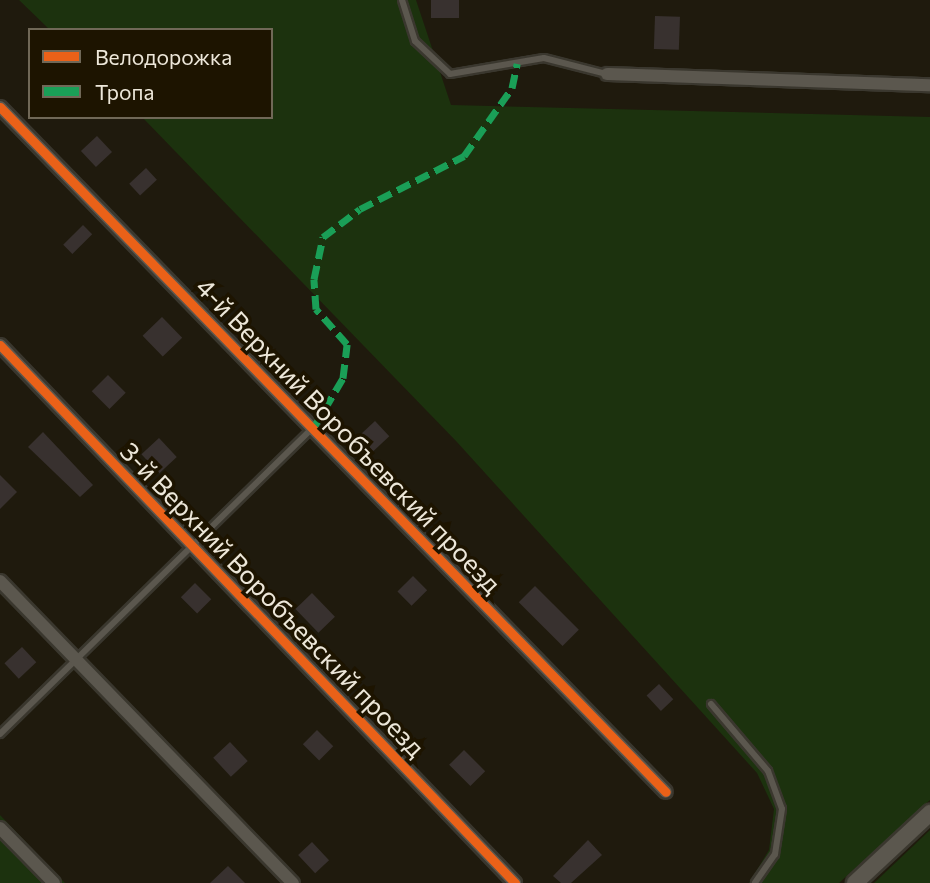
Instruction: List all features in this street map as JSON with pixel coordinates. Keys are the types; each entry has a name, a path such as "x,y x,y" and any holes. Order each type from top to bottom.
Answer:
{"street":[{"path":"607,74 930,85"},
{"name":"4-й Верхний Воробъевский проезд","path":"0,107 314,427 666,793"},
{"name":"3-й Верхний Воробъевский проезд","path":"0,345 515,883"},
{"path":"0,581 293,883"},
{"path":"855,883 930,813"},
{"path":"0,828 54,883"}],"lane":[{"path":"402,0 415,41 450,74 544,58 607,74"},
{"path":"0,734 74,658 314,427"},
{"path":"712,704 768,771 782,809 775,854 755,883"}],"green space":[{"path":"19,0 416,0 451,105 930,117 930,800 839,883 749,883 769,850 774,809 757,773 456,441 144,119 273,119 273,28 48,28"},
{"path":"0,815 65,883 0,883"},
{"path":"930,830 930,883 874,883"}],"building":[{"path":"431,0 459,0 459,18 431,18"},
{"path":"655,16 680,17 679,50 654,49"},
{"path":"97,136 112,152 96,167 81,151"},
{"path":"146,168 157,180 140,195 129,184"},
{"path":"83,225 92,234 72,254 63,245"},
{"path":"162,317 182,338 163,357 143,336"},
{"path":"108,375 126,393 109,409 92,391"},
{"path":"375,421 389,436 373,451 359,436"},
{"path":"43,432 93,485 80,497 28,447"},
{"path":"159,438 177,457 159,473 141,454"},
{"path":"0,475 17,492 0,509"},
{"path":"413,576 427,590 412,606 397,592"},
{"path":"195,583 211,599 197,613 181,597"},
{"path":"535,586 579,630 563,646 519,602"},
{"path":"312,593 335,617 318,633 295,609"},
{"path":"22,647 36,662 19,679 4,663"},
{"path":"659,684 673,699 661,711 647,696"},
{"path":"317,730 333,746 319,760 303,744"},
{"path":"230,742 248,761 231,777 213,758"},
{"path":"464,750 485,771 470,786 449,765"},
{"path":"588,840 602,855 571,883 561,883 553,876"},
{"path":"312,842 329,860 315,873 298,855"},
{"path":"228,866 245,883 210,883"}],"marked path":[{"path":"314,427 343,378 347,344 316,309 314,279 323,237 360,209 464,156 512,88 517,64"}],"cycle path":[{"path":"0,107 666,792"},
{"path":"0,345 515,883"}]}
